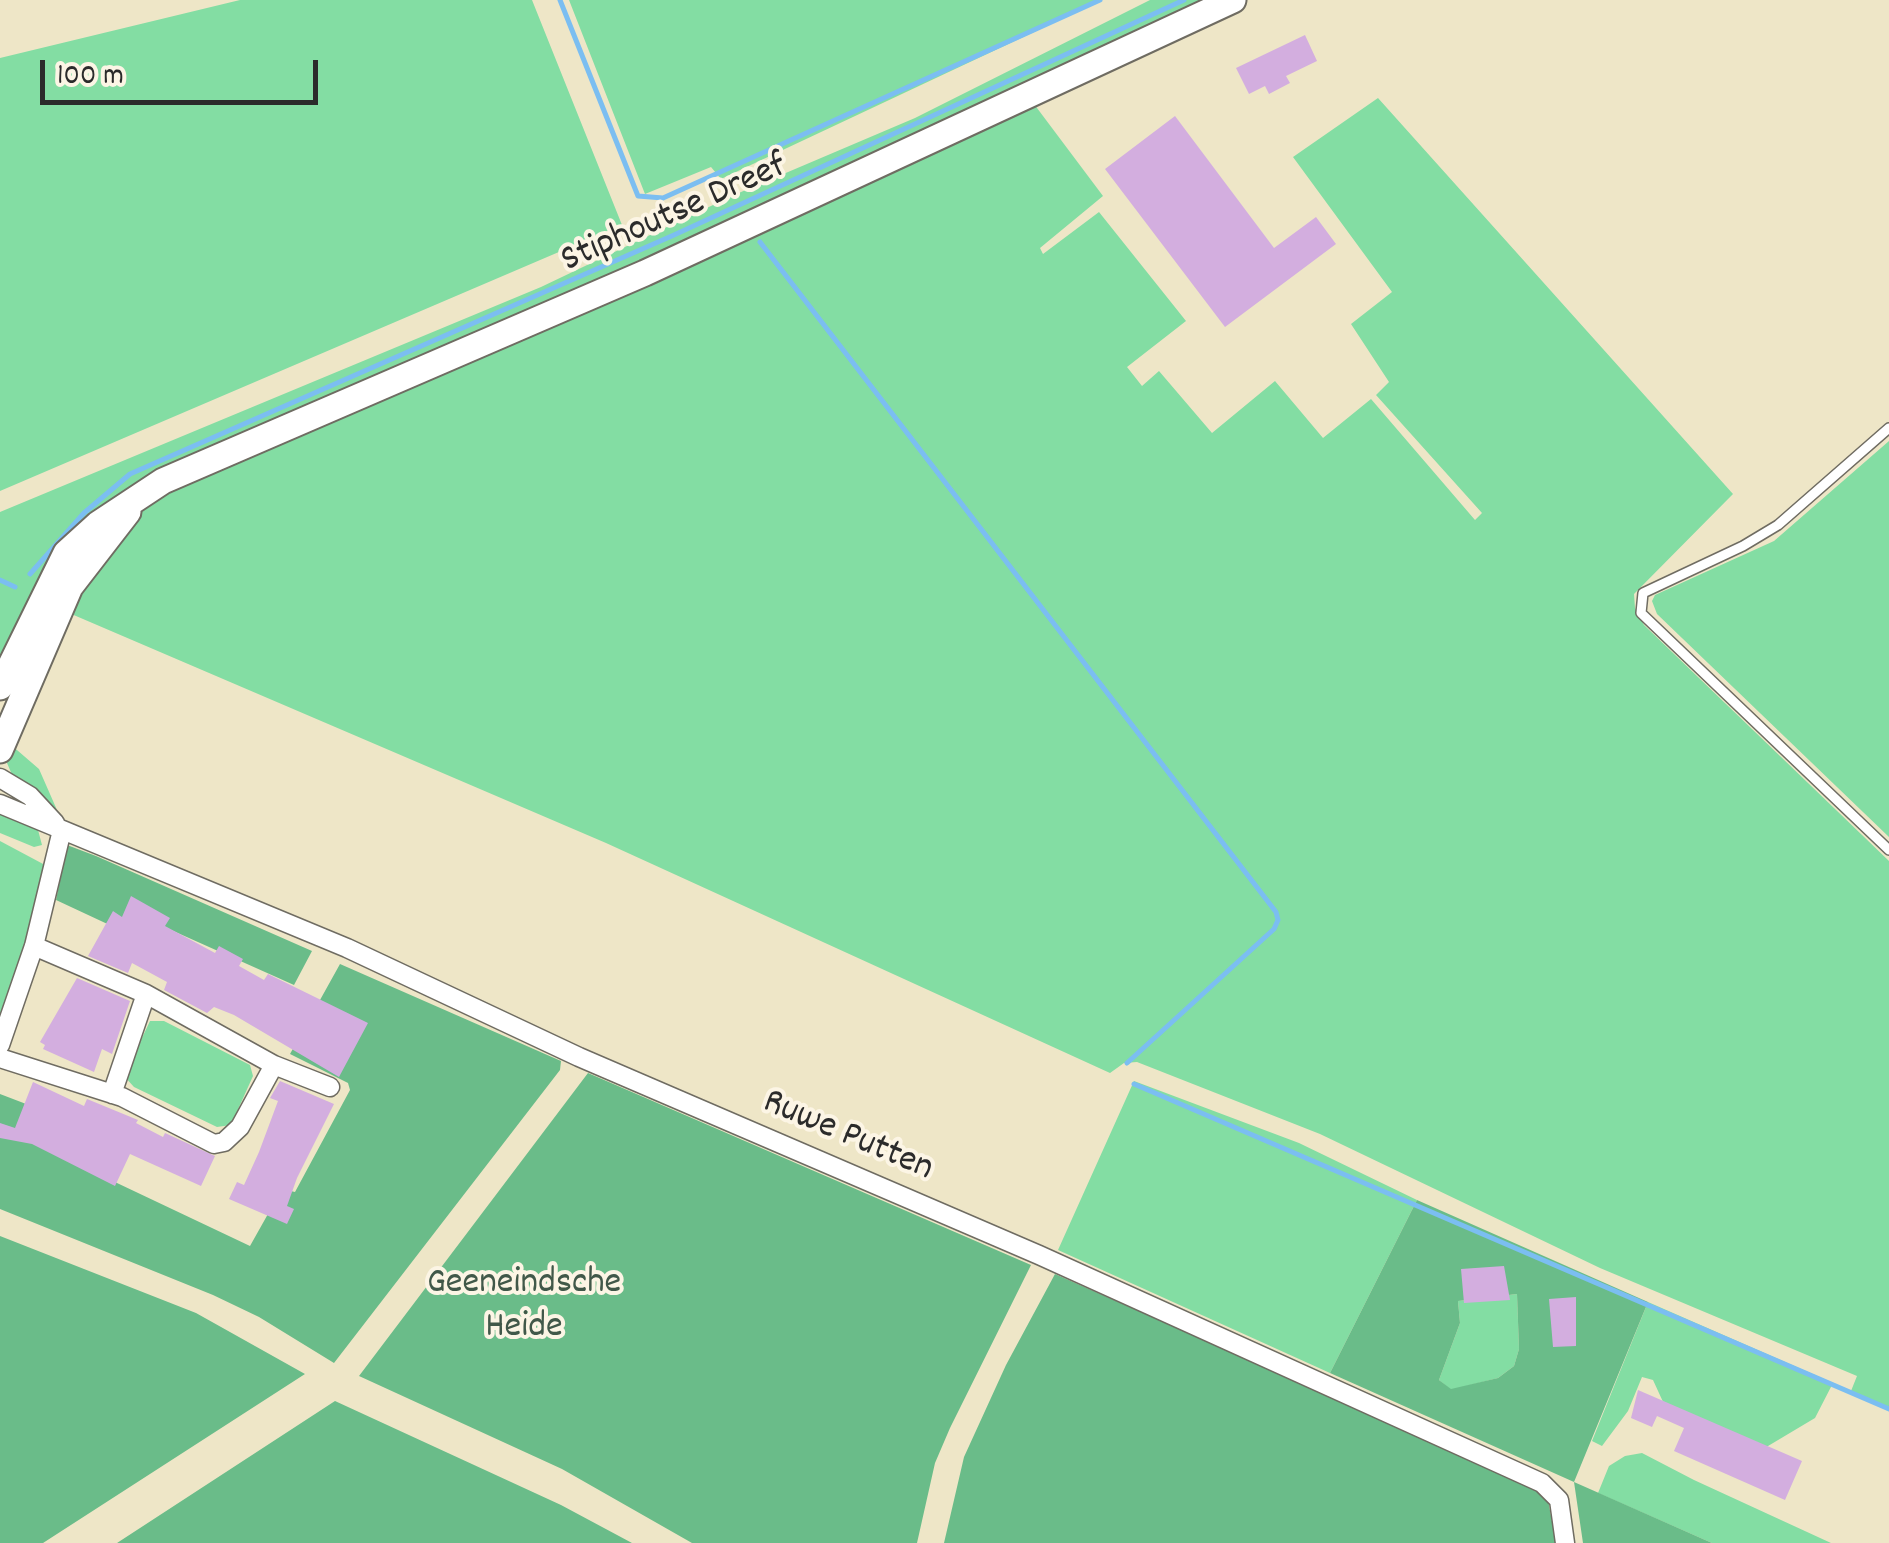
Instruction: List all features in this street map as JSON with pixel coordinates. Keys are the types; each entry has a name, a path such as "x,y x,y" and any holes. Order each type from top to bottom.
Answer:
{"main road":[{"name":"Stiphoutse Dreef","path":"0,687 66,553 144,492 208,458 645,273 1233,0"},
{"name":"Stiphoutse Dreef","path":"0,750 70,588 144,492"}],"street":[{"name":"Ruwe Putten","path":"0,778 30,796 62,830"},
{"name":"Ruwe Putten","path":"0,804 346,948 579,1058 1038,1255 1542,1483 1559,1500 1565,1543"},
{"path":"0,1045 34,946 62,830"},
{"path":"34,946 146,994 274,1065 330,1087"},
{"path":"112,1094 146,994"},
{"path":"0,1058 112,1094 214,1144 224,1142 240,1126 274,1065"}],"lane":[{"path":"1889,428 1778,525 1744,546 1643,593 1641,613 1889,850"}],"green space":[{"path":"240,0 532,0 622,225 0,491 0,58"},
{"path":"569,0 1102,0 721,179 711,167 645,194"},
{"path":"1150,0 1215,0 755,215 157,472 0,677 0,512 541,287 734,195 915,118"},
{"path":"1378,98 1733,494 1634,594 1635,608 1644,625 1889,861 1889,1408 1851,1391 1857,1376 1600,1268 1320,1134 1137,1062 1124,1063 1110,1073 606,843 69,613 97,561 139,513 190,480 1034,104 1103,196 1040,248 1043,254 1099,212 1186,321 1127,367 1142,386 1159,371 1212,433 1275,381 1323,438 1371,399 1475,520 1482,513 1376,395 1389,382 1351,324 1392,292 1293,157"},
{"path":"1889,441 1889,837 1657,614 1652,601 1655,595 1774,541"},
{"path":"10,744 39,769 57,810 13,777 7,763"},
{"path":"0,813 29,822 38,830 42,845 34,847 0,833"},
{"path":"0,841 45,865 37,912 0,1035"},
{"path":"67,845 312,951 294,985 142,917 116,928 56,900"},
{"path":"340,964 561,1061 560,1070 334,1363 259,1317 213,1295 0,1209 0,1094 47,1112 41,1147 250,1246 282,1189 295,1192 350,1090 348,1083 290,1054"},
{"path":"150,1021 164,1021 250,1065 253,1076 231,1125 217,1127 134,1087 124,1076"},
{"name":"Geeneindsche Heide","path":"588,1073 1031,1265 935,1463 917,1543 692,1543 562,1469 359,1376"},
{"path":"1134,1081 1299,1143 1417,1200 1330,1373 1058,1250"},
{"path":"1417,1200 1648,1302 1574,1482 1330,1373","holes":["1517,1294 1519,1349 1514,1366 1498,1378 1451,1389 1439,1380 1460,1323 1458,1301"]},
{"path":"0,1236 196,1313 305,1374 43,1543 0,1543"},
{"path":"1055,1274 1536,1487 1548,1500 1556,1543 944,1543 964,1457 1006,1365"},
{"path":"1517,1294 1519,1349 1514,1366 1498,1378 1451,1390 1439,1380 1460,1323 1458,1301"},
{"path":"1648,1302 1833,1383 1815,1418 1763,1449 1664,1404 1653,1380 1642,1377 1628,1411 1602,1446 1592,1441"},
{"path":"335,1401 561,1505 632,1543 117,1543"},
{"path":"1642,1453 1831,1543 1712,1543 1598,1493 1609,1466 1625,1456"},
{"path":"1574,1482 1712,1543 1583,1543"}],"building":[{"path":"1305,35 1317,61 1286,76 1290,83 1269,94 1265,86 1249,94 1236,68"},
{"path":"1175,116 1274,248 1316,217 1336,244 1225,327 1105,169"},
{"path":"131,896 170,918 165,926 215,953 219,946 243,959 239,966 264,980 268,974 368,1023 339,1077 234,1015 214,1007 207,1013 164,990 167,982 132,963 128,973 88,956 113,911 122,917"},
{"path":"77,978 130,1001 112,1054 102,1049 94,1072 43,1049 45,1045 40,1042"},
{"path":"280,1081 334,1104 297,1178 287,1206 294,1209 287,1224 229,1199 237,1182 244,1185 259,1152 278,1101 270,1098"},
{"path":"33,1082 84,1106 87,1099 138,1120 136,1123 163,1137 165,1133 215,1156 201,1186 130,1154 115,1186 32,1144 0,1138 0,1123 15,1128"},
{"path":"1504,1266 1510,1300 1464,1303 1461,1269"},
{"path":"1576,1297 1576,1346 1553,1347 1549,1299"},
{"path":"1638,1390 1802,1461 1785,1500 1674,1451 1684,1428 1657,1416 1652,1427 1631,1418"}],"waterway":[{"path":"560,0 638,196 663,198 1100,0"},
{"path":"30,574 84,513 130,474 674,235 1184,0"},
{"path":"760,242 1276,912 1274,929 1127,1063"},
{"path":"0,580 15,587"},
{"path":"1134,1084 1889,1409"}]}
